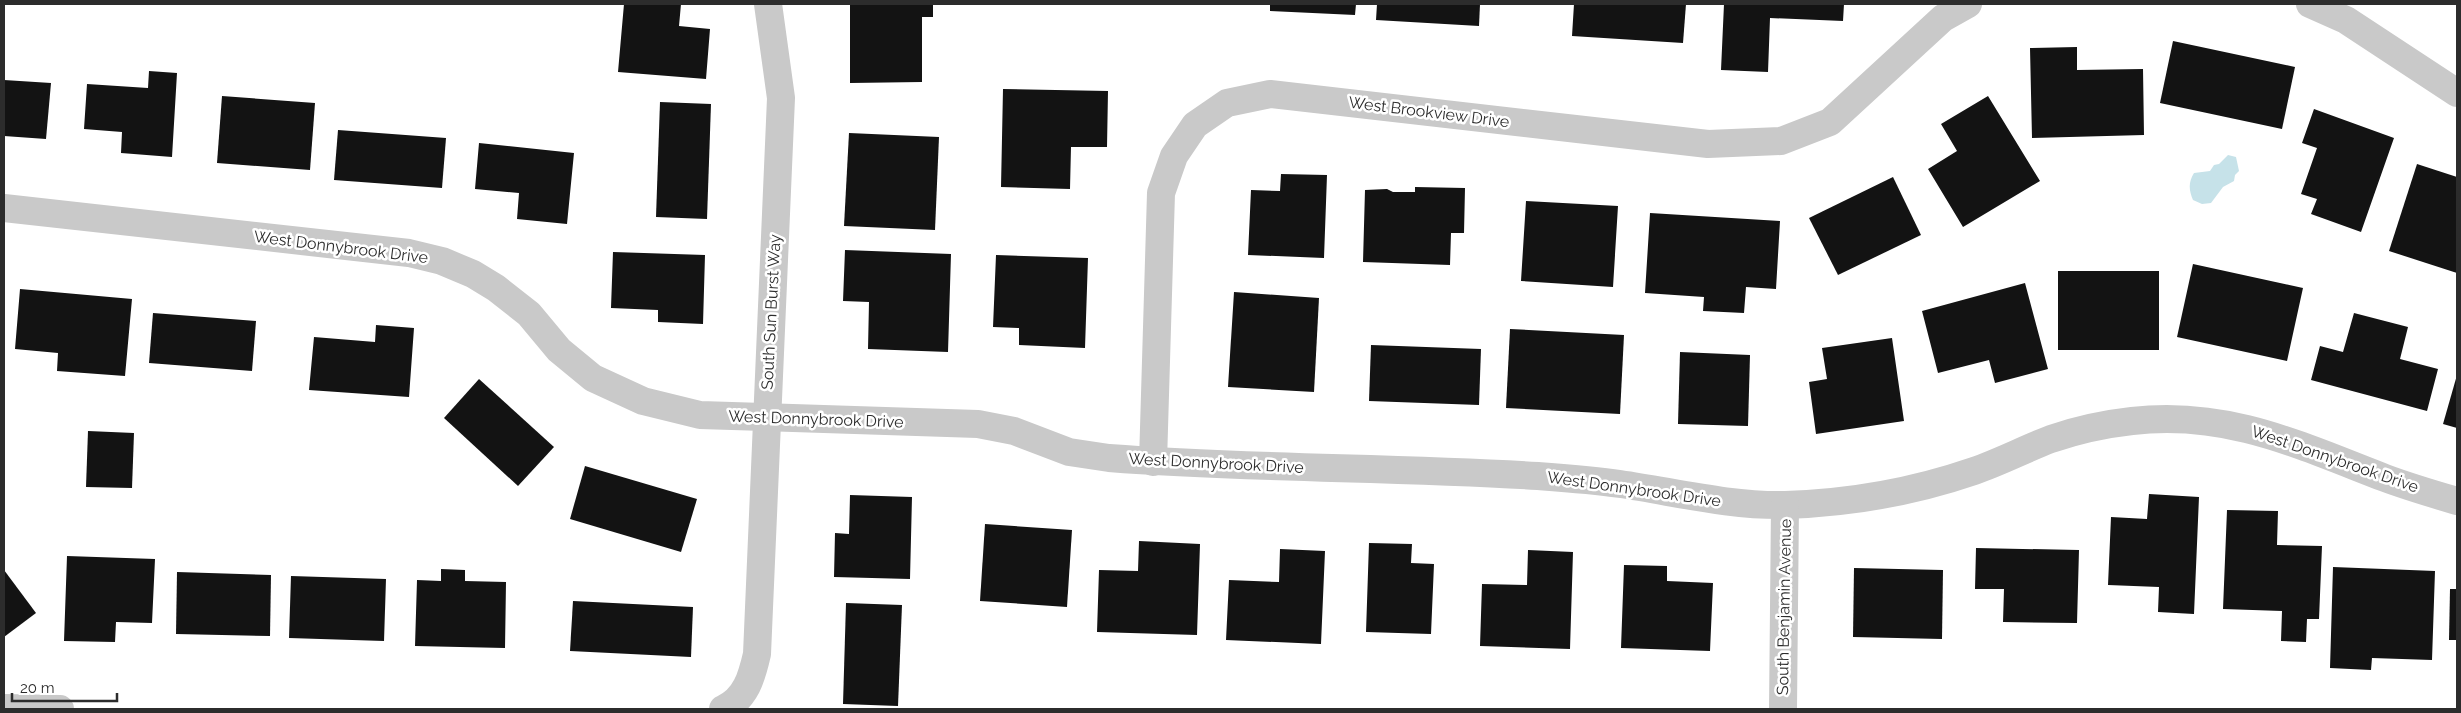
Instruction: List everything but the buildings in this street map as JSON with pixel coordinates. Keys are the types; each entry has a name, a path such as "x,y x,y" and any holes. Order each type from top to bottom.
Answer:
{"street":[{"name":"South Sun Burst Way","path":"728,707 750,681 757,654 781,98 768,4"},
{"name":"West Brookview Drive","path":"1153,462 1161,194 1174,156 1194,125 1227,103 1270,94 1708,144 1781,141 1830,122 1943,18 1968,4"},
{"path":"2310,4 2346,20 2457,93"},
{"name":"West Donnybrook Drive","path":"4,208 409,253 442,261 473,274 496,288 529,314 559,350 593,378 643,401 700,414 766,418 978,424 1014,431 1069,452 1153,462 1538,476 1618,484 1715,501 1785,505 1859,500 1939,483 1978,470 2053,438 2133,421 2174,419 2214,422 2255,429 2389,479 2457,501"},
{"name":"South Benjamin Avenue","path":"1783,709 1785,505"},
{"path":"4,708 60,709"}],"water":[{"path":"2228,155 2236,157 2239,171 2235,175 2234,181 2223,187 2211,203 2202,204 2193,200 2190,187 2194,173 2210,171 2214,165 2219,164"}]}
